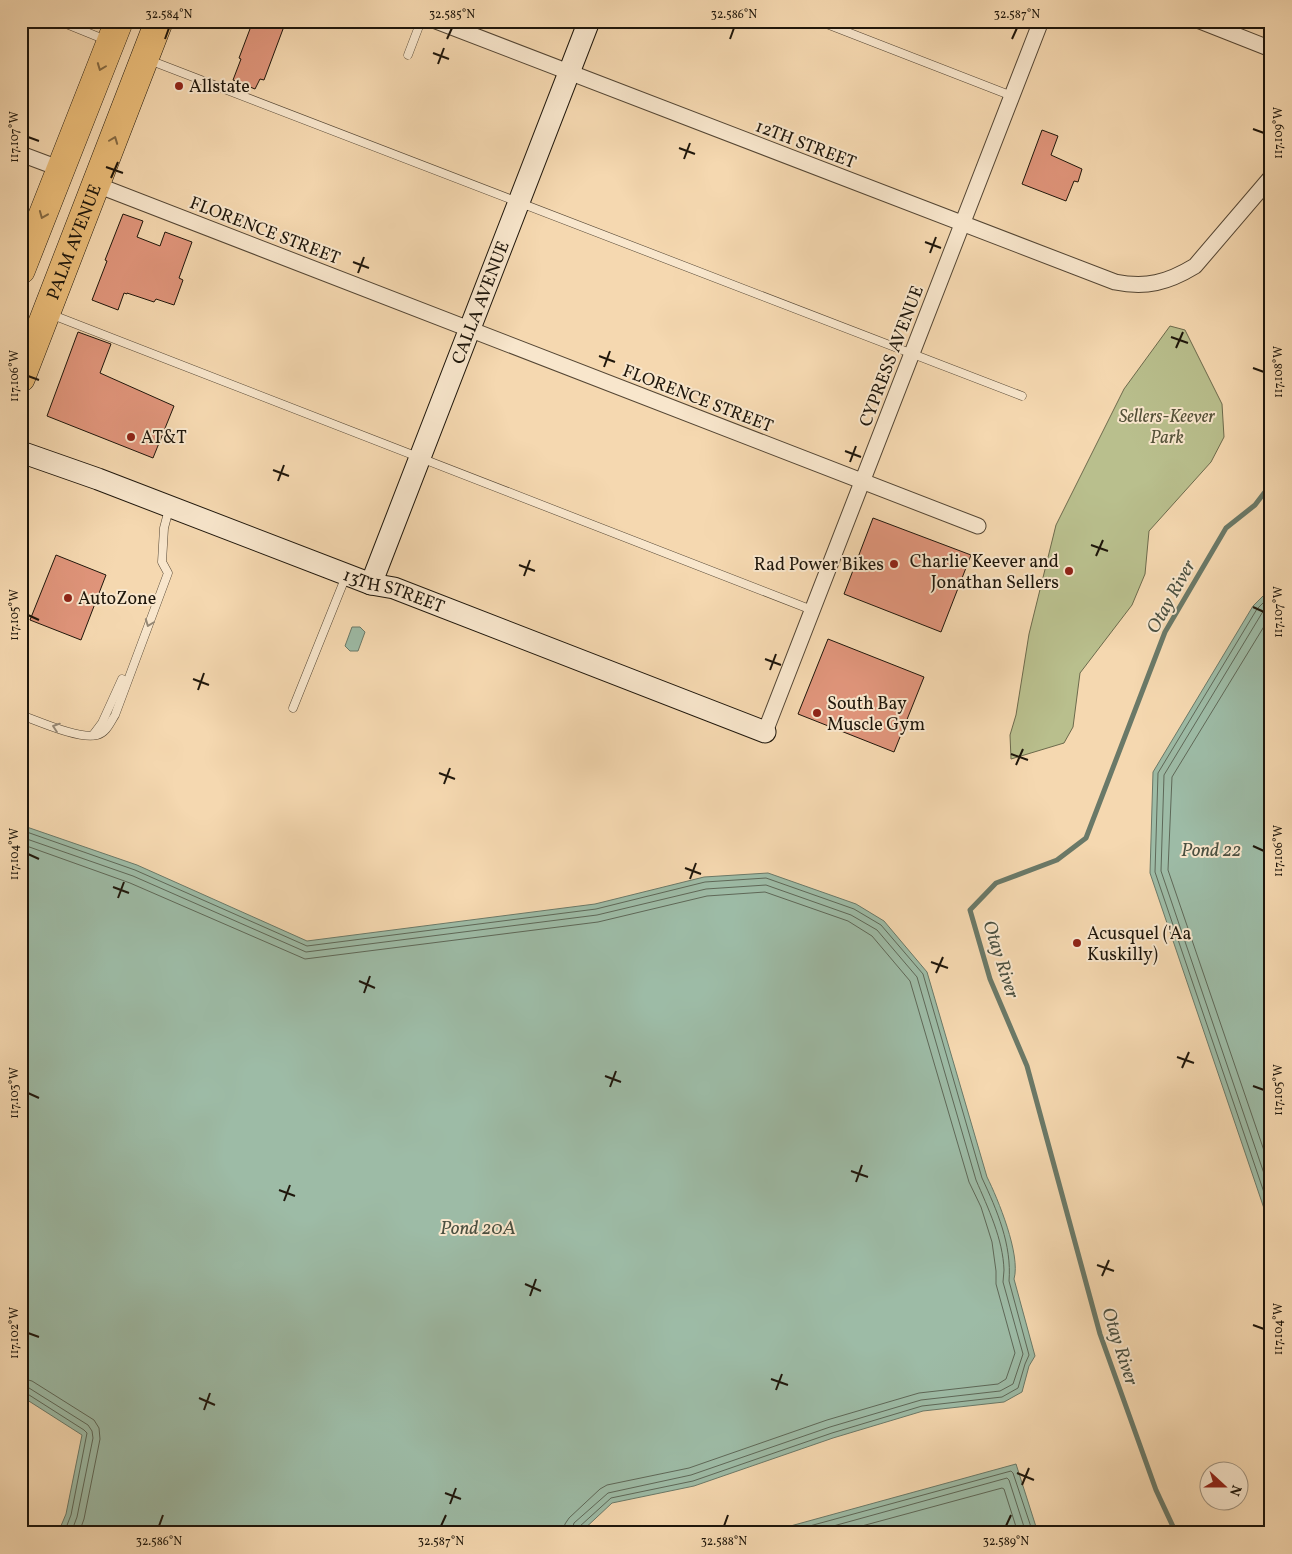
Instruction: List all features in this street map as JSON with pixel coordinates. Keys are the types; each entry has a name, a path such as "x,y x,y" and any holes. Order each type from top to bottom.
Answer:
{"highway":[{"path":"145,59 143,34 146,21"},
{"name":"PALM AVENUE","path":"21,378 160,21"},
{"path":"21,270 115,32"}],"street":[{"name":"12TH STREET","path":"436,21 1114,282 1144,285 1181,275 1195,266 1271,177"},
{"name":"CALLA AVENUE","path":"371,584 589,21"},
{"name":"CYPRESS AVENUE","path":"765,732 1041,21"},
{"path":"1200,21 1271,49"},
{"path":"21,154 61,169"},
{"name":"FLORENCE STREET","path":"97,185 978,526"},
{"name":"13TH STREET","path":"21,452 371,584 394,588 765,732"}],"lane":[{"path":"59,21 115,32"},
{"path":"408,55 421,21"},
{"path":"819,21 1012,96"},
{"path":"145,59 368,143 1022,396"},
{"path":"46,313 812,610"},
{"path":"21,715 74,733 91,736 98,735 107,728 115,715 168,573 162,562 164,528 170,507"},
{"path":"293,708 346,574"}],"green space":[{"name":"Sellers-Keever Park","path":"1170,326 1185,330 1222,404 1224,437 1211,462 1149,531 1145,574 1132,605 1080,673 1073,727 1064,743 1011,759 1010,735 1016,715 1029,634 1056,525 1124,389"}],"water":[{"name":"Pond 22","path":"1271,588 1271,1229 1150,873 1153,772 1253,606"},
{"path":"352,627 360,627 365,632 358,651 350,651 345,646"},
{"name":"Pond 20A","path":"21,825 137,865 307,941 595,904 704,877 768,873 856,904 884,921 927,972 987,1177 997,1199 1011,1242 1014,1256 1014,1279 1035,1356 1029,1366 1022,1392 1004,1402 923,1411 833,1438 694,1486 612,1503 580,1533 58,1533 66,1514 82,1435 21,1396"},
{"path":"1016,1464 1038,1533 765,1533"}],"building":[{"path":"253,21 286,21 264,80 260,79 255,89 233,80"},
{"path":"1042,130 1058,136 1051,155 1082,169 1078,182 1074,181 1066,201 1022,184"},
{"path":"123,214 143,221 137,237 160,246 165,232 192,242 179,278 183,280 174,305 156,299 154,302 127,293 124,293 118,310 92,300"},
{"name":"AT&T","path":"78,332 111,344 100,373 174,406 153,458 47,416"},
{"path":"873,518 971,555 941,632 844,594"},
{"name":"AutoZone","path":"56,555 106,575 81,640 30,620"},
{"path":"828,639 924,677 894,752 798,714"}],"waterway":[{"name":"Otay River","path":"1176,1533 1156,1490 1100,1334 1027,1066 990,979 970,910 996,883 1057,860 1086,838 1165,632 1226,528 1255,505 1271,484"}],"place":[{"name":"Allstate","path":"179,86"},
{"name":"AT&T","path":"131,437"},
{"name":"Rad Power Bikes","path":"894,564"},
{"name":"Charlie Keever and Jonathan Sellers","path":"1069,571"},
{"name":"AutoZone","path":"68,598"},
{"name":"South Bay Muscle Gym","path":"817,713"},
{"name":"Acusquel ('Aa Kuskilly)","path":"1077,943"}]}
